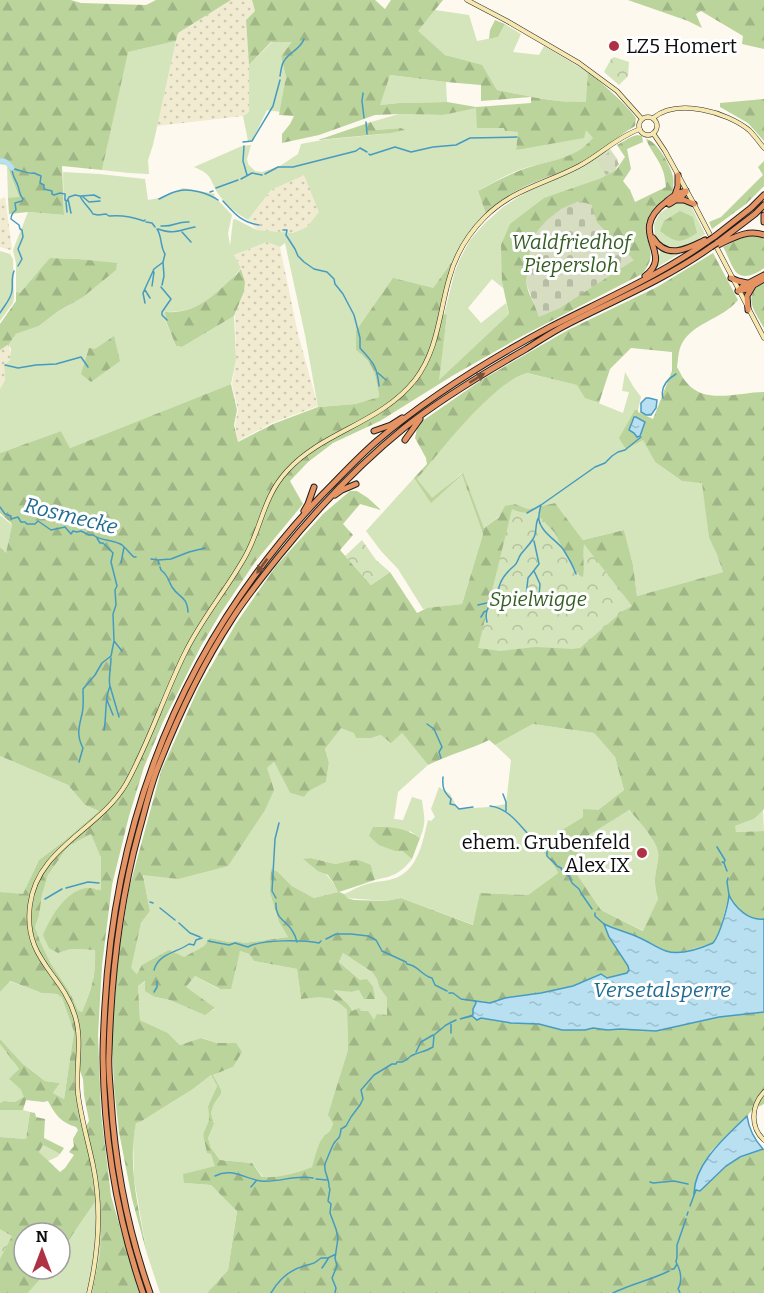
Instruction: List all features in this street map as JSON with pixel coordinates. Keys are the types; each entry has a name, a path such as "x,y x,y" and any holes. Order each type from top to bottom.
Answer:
{"highway":[{"path":"628,287 648,274 653,267 655,255 649,224 655,211 676,197 678,175"},
{"path":"686,191 681,192 660,210 653,220 651,231 653,238 663,248 676,251 709,245"},
{"path":"150,1293 123,1190 111,1100 108,1056 118,931 133,853 156,771 211,654 266,572 320,508 383,445 452,393 502,362 564,326 676,269 709,245 764,195"},
{"path":"676,197 694,204"},
{"path":"716,239 764,205"},
{"path":"764,215 764,222"},
{"path":"716,239 745,233 764,235"},
{"path":"296,522 378,440 447,387 548,328 709,245"},
{"path":"738,291 743,286 764,277"},
{"path":"731,278 751,284"},
{"path":"748,310 747,296 751,284"},
{"path":"405,440 429,410"},
{"path":"374,431 414,412"},
{"path":"320,508 342,490 356,484"},
{"path":"143,1293 117,1193 106,1113 103,1056 107,974 118,892 137,811 167,729 184,691 230,611 264,562 296,522 308,504 314,487"}],"main road":[{"path":"467,0 579,63 617,91 642,119"},
{"path":"653,133 645,134 640,129 639,124 642,119 653,118 680,109 699,109 729,118 747,129 764,148"},
{"path":"653,118 657,126 653,133"},
{"path":"89,1293 97,1251 99,1211 93,1167 81,1118 78,1092 78,1034 75,1017 67,997 42,962 32,941 29,911 36,882 51,857 111,804 126,783 186,650 248,551 267,501 278,482 312,449 388,407 422,370 435,341 453,265 477,225 514,194 582,165 624,135 640,129"},
{"path":"653,133 694,204 764,338"},
{"path":"764,1092 755,1106 754,1118 756,1130 764,1140"}],"shaded area":[{"path":"231,0 252,0 255,11 246,20 249,112 243,116 157,126 178,33"},
{"path":"304,174 320,212 307,227 293,233 257,230 248,220 271,190"},
{"path":"5,197 12,249 10,250 0,247 0,199"},
{"path":"267,242 280,247 298,334 318,406 272,423 238,441 235,425 238,410 232,384 236,360 235,315 244,293 245,282 234,255"},
{"path":"9,344 11,356 4,365 5,380 0,389 0,350"}],"green space":[{"path":"0,0 71,0 81,3 146,5 156,0 231,0 178,33 176,41 128,52 102,170 62,166 64,215 28,212 9,214 8,198 19,197 7,165 0,164"},
{"path":"252,0 375,0 385,9 391,0 443,0 418,31 445,55 482,65 497,90 530,97 481,101 481,85 390,75 380,105 447,102 476,107 531,103 531,97 586,102 588,72 631,111 636,118 635,126 588,160 522,188 486,214 478,191 521,170 569,156 586,146 593,138 586,130 584,138 516,150 518,132 505,131 504,128 477,128 476,108 443,115 375,115 319,135 282,143 282,134 294,116 279,115 286,77 281,56 292,42 271,42 249,65 246,20 255,11"},
{"path":"628,0 764,0 764,49 742,44 743,36 701,11 696,14 702,28"},
{"path":"435,10 469,15 477,41 498,37 505,24 521,34 513,52 539,55 544,46 588,72 587,102 530,97 497,90 482,66 445,55 417,31"},
{"path":"495,20 505,24 498,37 489,39 490,30"},
{"path":"176,41 148,160 149,174 102,170 127,52"},
{"path":"272,42 293,42 281,56 286,77 281,112 267,110 252,141 248,141 243,116 249,112 249,65"},
{"path":"614,57 629,62 628,76 619,85 604,72"},
{"path":"390,75 446,82 447,102 379,105"},
{"path":"764,99 764,141 748,123 720,107 720,103"},
{"path":"476,107 505,128 505,131 518,132 516,150 586,129 594,139 570,155 519,170 478,191 486,214 476,225 453,264 451,263 433,288 356,350 366,358 372,368 379,397 355,404 318,407 285,243 280,247 267,242 234,255 241,268 212,297 189,309 165,312 166,322 176,346 182,347 234,316 236,360 231,384 70,448 61,431 0,453 0,389 5,380 4,365 10,360 9,344 16,334 39,326 68,306 117,264 51,258 19,294 16,292 16,263 13,250 28,212 64,215 63,172 145,179 148,200 183,188 215,194 214,196 232,215 228,233 230,246 235,219 257,230 293,233 307,227 319,212 304,175 271,190 248,220 225,202 208,175 194,167 242,146 251,145 248,164 255,171 262,172 280,166 298,154 301,144 404,130 401,128 376,130 371,122 399,114 443,115"},
{"path":"371,122 376,130 401,128 405,130 318,140"},
{"path":"642,136 643,142 627,149 631,169 623,181 635,202 666,187 661,167 646,139 655,144 672,172 673,192 655,208 647,220 646,233 651,252 648,266 642,274 524,335 380,421 333,443 308,462 290,481 303,504 255,562 200,648 163,722 144,767 112,885 102,965 98,1035 101,1113 111,1196 139,1293 92,1293 100,1253 101,1203 95,1202 72,1236 72,1221 12,1221 12,1281 38,1281 28,1293 0,1293 0,1137 26,1139 30,1112 35,1113 36,1117 45,1119 44,1138 64,1148 60,1154 43,1145 39,1152 60,1172 74,1155 69,1152 74,1146 73,1139 78,1130 59,1117 48,1101 26,1100 23,1110 0,1110 0,1103 15,1102 24,1097 21,1090 9,1079 19,1069 0,1044 0,1039 23,1064 45,1081 60,1083 53,1093 64,1099 74,1032 62,998 57,994 42,993 10,981 0,992 0,892 23,894 39,860 99,811 85,805 68,785 0,756 0,547 6,553 12,525 0,513 0,453 61,431 70,448 231,384 237,410 234,425 238,442 273,424 318,407 355,404 379,397 372,368 356,350 356,331 393,278 433,288 451,263 453,264 442,314 447,315 439,380 509,314 502,282 501,245 510,224 544,198 599,179 616,170 625,157 617,145 631,137","holes":["591,205 597,223 633,260 539,316 528,290 528,274","91,834 101,858 101,890 83,889 68,897 56,911 43,935 49,948 58,953 71,949 95,950 93,982 82,1012 78,1010 50,962 35,927 48,875 70,845","80,1071 89,1121 86,1126 80,1098"]},
{"path":"610,149 618,160 616,170 599,179 502,282 503,288 492,279 468,308 481,323 506,303 509,314 438,381 447,316 444,315 455,271 470,240 503,207 526,192 583,167"},
{"path":"611,151 619,164 606,175 597,160"},
{"path":"764,161 764,186 746,204 712,229 709,222 721,217 763,175 758,167"},
{"path":"7,165 19,198 8,198"},
{"name":"Waldfriedhof Piepersloh","path":"579,201 592,205 597,223 634,260 560,308 539,317 526,283 531,242 547,220 561,209"},
{"path":"675,203 691,206 705,234 656,268 660,252 654,224 660,213"},
{"path":"680,211 693,217 697,233 678,241 660,231 664,221"},
{"path":"751,236 762,237 764,240 764,268 755,274 743,276 735,271 723,247"},
{"path":"0,251 10,254 13,259 14,298 0,321"},
{"path":"713,253 738,300 731,307 698,327 684,340 680,348 677,367 687,383 694,390 703,394 723,396 764,392 764,809 754,819 735,826 736,832 764,831 764,919 753,918 735,905 729,896 719,933 713,943 682,952 667,952 641,938 605,924 609,937 628,966 627,973 607,978 601,974 573,986 505,998 490,1003 480,1001 473,1009 473,1015 467,1016 511,1023 539,1024 562,1030 593,1028 656,1031 719,1017 764,1012 764,1104 752,1110 711,1151 694,1186 699,1191 732,1161 764,1149 764,1293 207,1293 228,1270 237,1211 211,1185 184,1183 183,1174 215,1166 211,1154 207,1153 203,1134 209,1120 208,1106 217,1086 211,1075 193,1089 136,1123 133,1172 147,1254 132,1199 119,1132 114,1087 112,1039 116,971 129,889 161,771 199,687 237,622 276,566 323,514 350,491 357,491 381,510 360,504 343,524 353,535 340,550 371,585 390,572 417,613 427,608 462,604 483,534 462,475 431,503 414,478 427,464 415,438 418,424 483,379 568,330 657,287","holes":["631,348 672,352 672,371 653,419 635,410 619,438 626,449 643,440 655,462 682,481 702,483 709,538 723,572 637,596 633,565 624,530 583,540 555,503 528,509 515,504 505,506 499,517 484,528 463,473 432,498 417,479 484,403 513,379 527,373 577,385 585,398 599,403 610,369","632,420 645,423 640,436 629,430","533,724 594,733 615,757 624,790 598,810 583,809 583,817 565,828 542,850 558,873 528,895 480,893 473,925 401,898 386,901 347,898 339,892 375,880 371,865 358,860 335,864 311,858 303,859 318,871 328,875 338,892 314,898 292,886 278,872 271,869 270,893 279,922 288,937 244,943 210,938 204,946 184,957 169,950 142,965 137,974 131,968 141,923 150,911 143,875 178,879 228,866 265,810 274,790 267,768 274,762 290,793 304,797 309,791 326,782 329,763 325,749 341,728 354,733 356,738 381,735 391,743 402,733 428,765 489,740 495,745","629,810 654,841 658,854 655,881 658,899 643,931 601,910 572,867 579,858 577,840","240,951 249,954 254,961 297,969 301,999 320,997 331,999 347,1010 348,1050 328,1115 333,1123 330,1131 321,1141 312,1167 288,1175 262,1177 252,1163 220,1160 211,1148 208,1138 214,1124 211,1113 221,1094 213,1075 233,1067 242,1052 236,1043 217,1043 201,1038 180,1045 168,1033 140,1020 138,986 145,981 145,991 155,997 170,1000 205,1015 215,1008 186,987 195,976 220,989 231,989","343,953 372,972 377,979 379,987 387,998 387,1015 377,1014 374,1020 368,1011 361,1011 359,1008 352,1011 334,990 352,992 359,990 364,999 375,999 373,987 367,979 360,980 339,962"]},
{"path":"50,258 117,263 116,270 83,297 39,326 16,334 9,344 0,350 0,324 16,301 16,292 20,293"},
{"path":"241,269 245,282 244,292 234,316 182,347 176,346 166,321 165,312 187,310 205,302"},
{"path":"764,281 764,328 753,309 751,297"},
{"path":"114,336 120,361 91,382 81,374 89,348 95,349"},
{"path":"625,372 641,397 638,410 635,410 643,439 655,462 682,481 703,482 709,538 723,572 637,596 633,565 624,530 583,540 555,503 528,509 515,504 484,528 462,473 432,499 417,479 483,403 513,379 526,373 578,385 586,398 623,413 629,392 622,391"},
{"path":"462,475 483,534 462,604 423,609 398,569 366,531 414,478 431,502"},
{"name":"Spielwigge","path":"542,505 539,516 555,533 580,576 583,577 584,544 632,606 580,648 536,647 500,651 478,648 512,509 527,512"},
{"path":"0,515 12,525 6,554 0,547"},
{"path":"362,540 376,560 390,572 371,585 345,556"},
{"path":"533,724 594,733 615,757 624,790 598,810 565,828 554,865 558,873 528,895 481,893 474,925 401,898 386,901 346,898 344,894 360,886 395,878 411,867 419,852 428,820 431,821 435,817 431,809 439,787 450,794 458,809 506,804 511,760 495,745"},
{"path":"341,727 371,738 402,733 428,765 398,792 394,819 403,820 412,797 422,800 424,823 420,838 410,831 395,851 402,851 412,859 396,874 375,880 371,865 349,861 335,864 311,858 304,860 328,876 338,892 314,898 292,886 278,872 270,893 279,922 288,937 244,943 210,938 204,946 184,957 137,974 130,968 141,923 150,911 143,874 178,879 274,762 290,793 304,797 309,791 326,782 329,763 325,749"},
{"path":"0,756 68,785 85,805 99,811 39,860 23,895 0,892"},
{"path":"763,808 764,831 735,832 735,826 754,819"},
{"path":"628,810 650,835 658,852 655,881 658,899 644,931 601,910 572,867 579,858 576,840 589,835"},
{"path":"373,827 398,828 420,838 412,859 402,851 379,845 369,836"},
{"path":"91,833 101,858 102,891 90,888 77,892 58,953 71,949 95,950 93,982 82,1012 78,1010 50,962 35,927 48,875 70,845"},
{"path":"240,951 249,954 254,961 297,969 301,999 320,997 331,999 347,1010 348,1050 332,1128 329,1134 322,1139 312,1167 282,1176 263,1177 252,1163 220,1160 211,1148 208,1138 214,1124 211,1113 221,1094 213,1075 233,1067 236,1043 217,1043 202,1038 180,1045 168,1033 140,1020 138,986 146,981 155,997 170,1000 205,1014 215,1009 185,988 195,976 219,989"},
{"path":"343,953 372,972 387,998 388,1015 374,1021 352,1011 336,992 334,989 352,992 359,990 374,999 360,980 339,962"},
{"path":"9,981 42,993 57,994 62,998 74,1032 64,1099 53,1093 60,1083 45,1081 23,1064 0,1039 0,992"},
{"path":"0,1044 19,1069 10,1080 25,1097 15,1102 0,1103"},
{"path":"211,1075 217,1086 208,1106 209,1120 203,1134 216,1166 184,1174 184,1183 211,1185 237,1210 228,1270 207,1293 160,1293 147,1254 134,1179 133,1139 136,1122 142,1121"},
{"path":"0,1110 30,1112 26,1139 0,1137"},
{"path":"43,1145 60,1154 48,1161 39,1152"},
{"path":"95,1202 101,1203 100,1253 92,1293 28,1293 38,1281 72,1281 72,1236"},
{"path":"0,1229 12,1236 0,1259"}],"water":[{"path":"646,398 657,400 656,408 651,415 641,412 641,403"},
{"path":"634,417 645,422 640,436 637,437 629,430"},
{"name":"Versetalsperre","path":"729,895 743,913 753,918 764,919 764,1012 719,1017 656,1031 593,1028 562,1030 539,1024 511,1023 481,1018 477,1020 472,1016 460,1019 473,1015 475,1001 490,1003 505,998 573,986 601,974 607,978 627,973 628,966 609,937 604,924 671,952 690,951 713,943 723,920"},
{"path":"747,1116 752,1134 763,1149 740,1157 726,1166 700,1191 696,1190 694,1193 700,1171 706,1160"}],"waterway":[{"path":"280,76 284,61 304,39"},
{"path":"243,142 252,141 273,106 280,80"},
{"path":"363,93 364,118"},
{"path":"366,122 367,134"},
{"path":"369,154 395,147 411,152 456,145 470,138 517,137"},
{"path":"244,146 243,161 247,175"},
{"path":"265,174 278,167 293,167 360,148 367,152"},
{"path":"0,161 12,168"},
{"path":"18,266 22,259 18,249 23,237 22,230 11,218 16,210 15,203 23,199 12,168 41,176 40,183 44,185 44,189 52,191 54,195 65,194 67,201 69,197 80,196 93,214 145,220"},
{"path":"241,179 252,173 262,175"},
{"path":"216,188 238,180"},
{"path":"159,199 188,190 204,193 218,200"},
{"path":"81,196 94,195 100,198"},
{"path":"82,196 89,202 100,201"},
{"path":"68,199 71,213"},
{"path":"223,201 243,220 259,225"},
{"path":"66,202 67,212"},
{"path":"146,222 152,223 155,227"},
{"path":"161,226 189,222"},
{"path":"158,229 173,232 195,227"},
{"path":"157,229 165,254 162,285"},
{"path":"283,230 287,230 286,235 304,262 314,269 327,272 334,279 354,315 360,348 374,365 379,386"},
{"path":"182,232 191,242"},
{"path":"145,303 143,293 154,269 162,263"},
{"path":"0,313 9,300 14,271"},
{"path":"152,286 154,272"},
{"path":"161,287 171,299 162,312 167,320"},
{"path":"145,290 150,298"},
{"path":"5,365 18,368 56,364 81,357 88,367"},
{"path":"378,373 386,380"},
{"path":"663,398 662,390 665,384 676,374"},
{"path":"576,574 563,549 540,524 541,505 641,437"},
{"path":"527,513 541,505"},
{"name":"Rosmecke","path":"0,507 5,514 11,516 11,519 18,517 21,522 27,524 35,524 38,521 51,530 65,527 71,534 73,531 81,531 119,543 136,557"},
{"path":"487,622 487,611 498,598 501,581 533,539 539,517"},
{"path":"79,762 83,748 79,739 83,689 102,663 111,656 114,641 113,614 117,586 111,562 113,553 97,538"},
{"path":"527,601 528,578 539,564 534,541"},
{"path":"121,563 124,547"},
{"path":"158,560 171,559 205,548"},
{"name":"Rosmecke","path":"151,559 158,560 159,564"},
{"name":"Rosmecke","path":"160,567 172,587 184,600 188,612"},
{"path":"534,571 540,584 539,596"},
{"path":"478,605 491,602"},
{"path":"481,617 486,611"},
{"path":"114,641 122,651"},
{"path":"104,730 111,658"},
{"path":"110,686 119,717"},
{"path":"107,700 113,715"},
{"path":"427,724 434,729 442,747 439,752 441,758"},
{"path":"443,777 443,787 451,799 450,804 459,809 473,807"},
{"path":"503,794 506,811"},
{"path":"490,806 510,815 547,851 547,856 569,876 592,909"},
{"path":"276,898 272,891 275,839 279,823"},
{"path":"717,847 725,860 724,863"},
{"path":"722,862 727,871"},
{"path":"728,878 729,895"},
{"path":"66,888 88,882 99,883"},
{"path":"45,899 62,889"},
{"path":"276,903 277,913 291,928 297,942"},
{"path":"160,908 175,920"},
{"path":"595,913 595,916 604,924"},
{"path":"179,923 190,933 200,937"},
{"path":"326,939 336,934 368,936 376,940 382,951 414,966 432,978 435,985 447,991"},
{"path":"154,970 156,964 164,957 189,944 194,945 196,940 202,938"},
{"path":"208,941 229,945 235,943 248,947 272,941 319,943 321,941"},
{"path":"154,992 157,981"},
{"path":"449,993 461,999 475,1001"},
{"path":"335,1293 336,1288 332,1278 337,1266 335,1258 338,1238 330,1213 331,1204 328,1201 330,1189 325,1167 331,1149 341,1129 346,1126 360,1105 363,1099 361,1090 374,1075 392,1064 403,1062 433,1047 434,1035 456,1020"},
{"path":"451,1022 451,1033"},
{"path":"416,1052 421,1042 433,1035"},
{"path":"215,1176 233,1173 261,1181 313,1178"},
{"path":"316,1179 327,1180"},
{"path":"251,1187 256,1181"},
{"path":"650,1182 674,1181 688,1184"},
{"path":"690,1206 696,1190"},
{"path":"680,1293 678,1288 681,1275 676,1262 677,1245 686,1219"},
{"path":"271,1293 289,1273 313,1264 321,1258 328,1258 336,1254"},
{"path":"322,1268 328,1259"},
{"path":"672,1269 677,1264"},
{"path":"613,1293 669,1271"}],"place":[{"name":"LZ5 Homert","path":"614,46"},
{"name":"ehem. Grubenfeld Alex IX","path":"642,853"}]}
